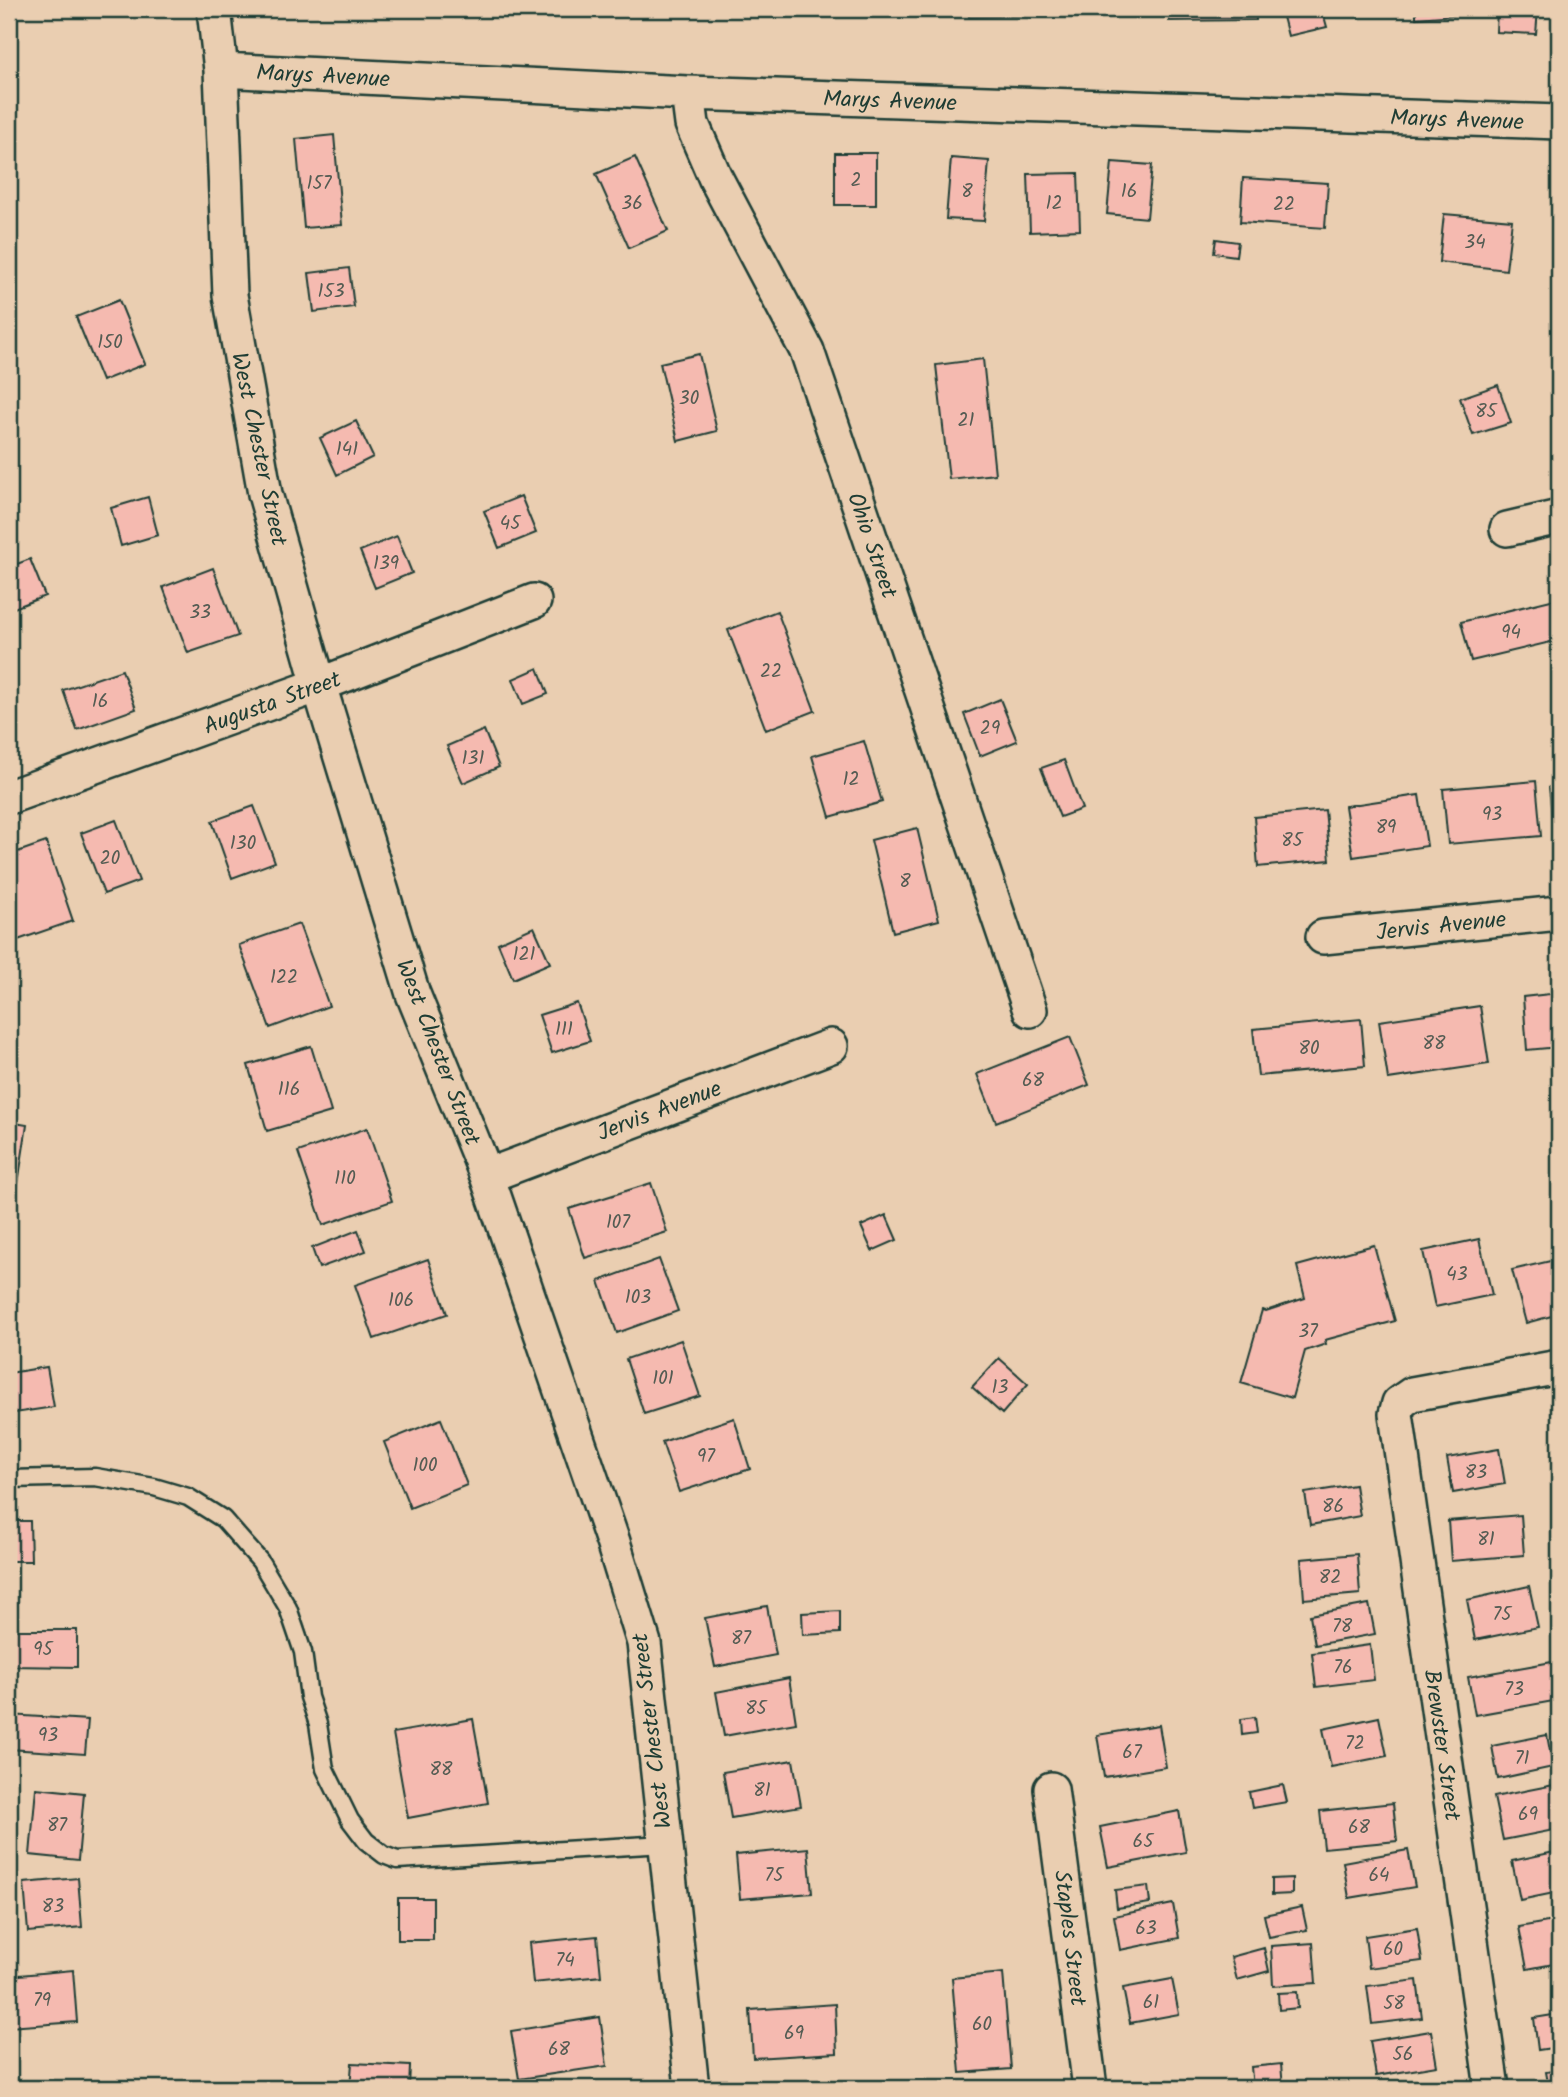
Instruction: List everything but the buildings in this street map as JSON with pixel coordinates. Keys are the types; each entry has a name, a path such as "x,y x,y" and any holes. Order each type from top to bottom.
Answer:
{"street":[{"name":"West Chester Street","path":"214,9 221,70 230,295 265,494 319,685 413,994 488,1176 613,1542 644,1643 692,2088"},
{"name":"Marys Avenue","path":"221,70 688,93 1559,122"},
{"name":"Ohio Street","path":"688,93 692,124 715,177 807,351 1030,1010"},
{"path":"1507,529 1559,517"},
{"name":"Augusta Street","path":"9,797 319,685 534,601"},
{"name":"Jervis Avenue","path":"1323,937 1559,913"},
{"name":"Jervis Avenue","path":"488,1176 831,1046"},
{"name":"Brewster Street","path":"1492,2088 1396,1422 1399,1403 1412,1394 1559,1367"},
{"name":"Staples Street","path":"1051,1788 1090,2088"}],"lane":[{"path":"9,1479 95,1476 154,1487 188,1497 223,1519 260,1561 288,1608 303,1652 309,1697 318,1724 325,1769 350,1820 366,1841 384,1856 397,1860 665,1844"}]}
